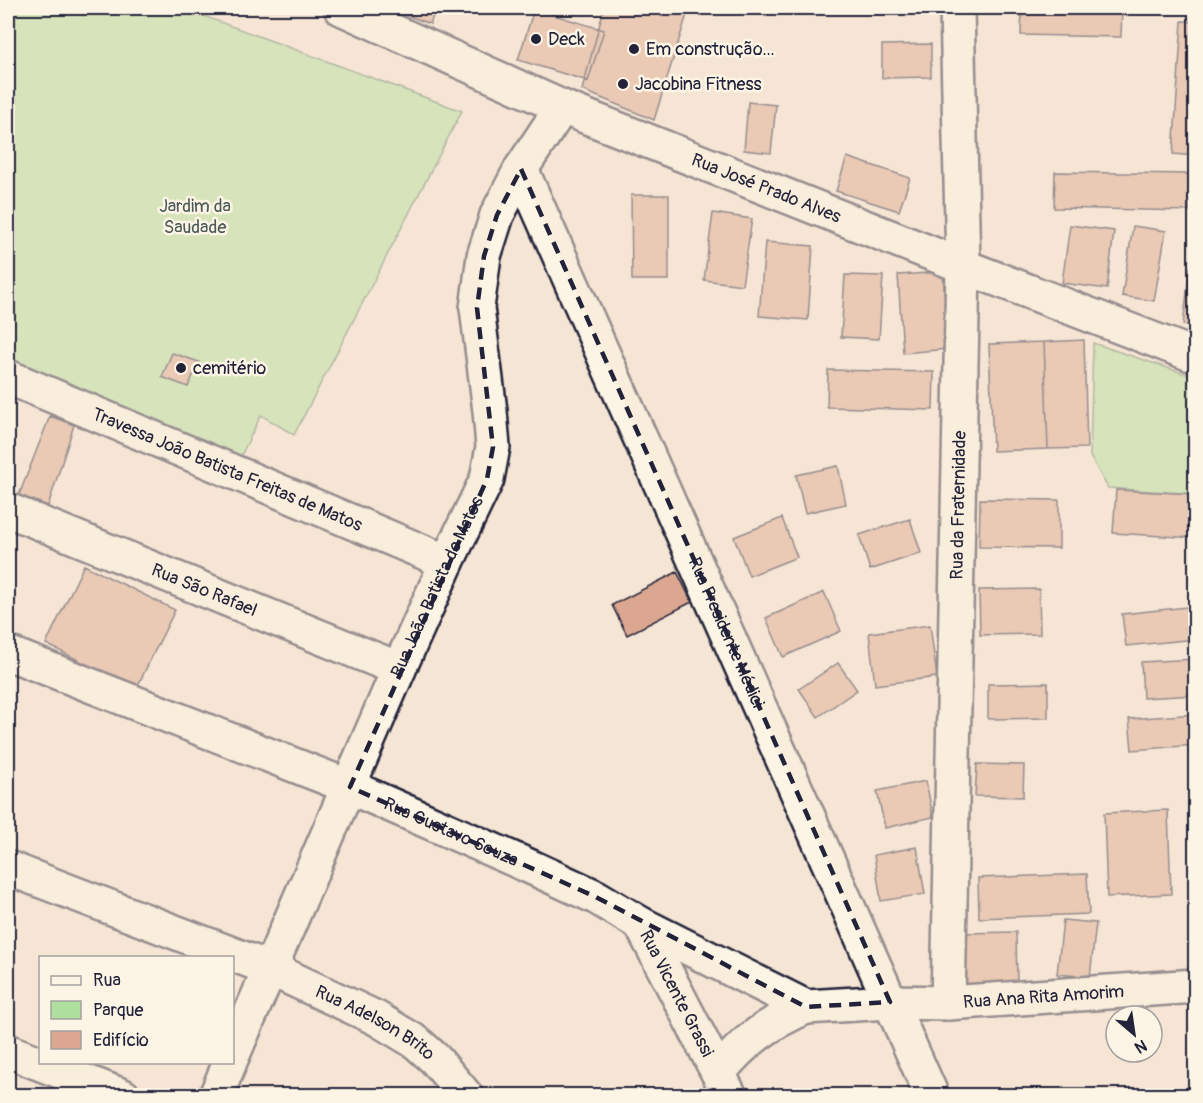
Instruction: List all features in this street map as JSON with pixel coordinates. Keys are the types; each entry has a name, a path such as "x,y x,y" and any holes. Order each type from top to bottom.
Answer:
{"street":[{"name":"Rua José Prado Alves","path":"341,8 562,107 1196,356"},
{"name":"Rua da Fraternidade","path":"948,1003 963,266 957,8"},
{"name":"Rua João Batista de Matos","path":"234,1052 399,669 487,479 493,447 477,308 484,256 497,215 521,169 562,107"},
{"name":"Rua Presidente Médici","path":"521,169 932,1095"},
{"name":"Travessa João Batista Freitas de Matos","path":"8,377 447,562"},
{"name":"Rua São Rafael","path":"8,510 399,669"},
{"name":"Rua Gustavo Souza","path":"8,653 350,787 587,893 641,924 806,1007"},
{"name":"Rua Adelson Brito","path":"8,868 271,969 376,1018 416,1042 435,1059 466,1095"},
{"name":"Rua Vicente Grassi","path":"641,924 724,1084"},
{"name":"Rua Ana Rita Amorim","path":"890,1002 948,1003 1196,986"},
{"path":"724,1084 738,1049 757,1033 782,1018 806,1007 890,1002"},
{"path":"8,1051 39,1063"},
{"path":"42,1064 123,1095"},
{"path":"216,1095 229,1064"}],"highlighted area":[{"path":"521,169 890,1002 806,1007 596,897 350,787 487,479 493,447 477,308 484,256 497,215"}],"green space":[{"name":"Jardim da Saudade","path":"8,8 182,8 462,111 294,435 261,415 239,460 8,363"},
{"path":"1093,343 1192,376 1196,408 1195,494 1108,488 1090,456"}],"building":[{"path":"388,8 436,8 430,24"},
{"name":"Em construção...","path":"604,8 689,8 654,120 582,90"},
{"path":"1022,8 1122,8 1121,37 1021,35"},
{"path":"534,9 604,30 588,81 518,60"},
{"path":"1182,21 1196,22 1196,156 1173,154"},
{"path":"931,44 931,77 882,78 882,45"},
{"path":"748,102 776,105 771,153 744,150"},
{"path":"847,157 910,178 899,211 836,191"},
{"path":"1055,172 1190,174 1190,211 1054,208"},
{"path":"631,195 669,195 669,280 632,280"},
{"path":"713,213 752,219 742,285 704,280"},
{"path":"1070,225 1114,231 1107,289 1062,283"},
{"path":"1133,226 1166,231 1154,301 1122,296"},
{"path":"765,242 813,246 808,320 759,316"},
{"path":"1190,267 1196,268 1196,326 1183,325"},
{"path":"943,272 948,349 903,353 898,275"},
{"path":"845,275 883,276 879,339 841,337"},
{"path":"1084,340 1087,448 1048,449 1044,342"},
{"path":"1044,342 1048,449 993,451 989,344"},
{"name":"cemitério","path":"172,353 199,362 188,387 162,377"},
{"path":"828,370 934,372 933,410 827,407"},
{"path":"50,416 74,425 48,506 19,495"},
{"path":"838,466 846,504 805,513 796,475"},
{"path":"1116,490 1196,494 1196,538 1113,533"},
{"path":"980,499 1059,500 1059,548 979,547"},
{"path":"782,518 797,557 749,576 734,537"},
{"path":"910,519 921,553 870,570 859,535"},
{"path":"84,565 175,610 136,689 46,644"},
{"path":"677,572 692,602 627,635 612,605"},
{"path":"1039,589 1040,634 980,635 979,590"},
{"path":"824,592 841,631 783,657 766,618"},
{"path":"1196,606 1196,639 1126,646 1122,614"},
{"path":"930,625 937,677 875,685 869,633"},
{"path":"1196,659 1196,695 1143,698 1141,662"},
{"path":"838,663 857,690 818,717 799,689"},
{"path":"1048,683 1048,718 988,719 988,684"},
{"path":"1196,714 1196,745 1132,750 1129,719"},
{"path":"977,764 1024,765 1023,797 975,796"},
{"path":"926,781 933,817 885,828 877,791"},
{"path":"1168,810 1171,894 1107,897 1104,813"},
{"path":"917,847 925,894 881,901 874,855"},
{"path":"1087,874 1089,914 979,918 978,878"},
{"path":"1063,920 1096,923 1090,977 1057,974"},
{"path":"1016,932 1017,984 965,985 964,933"}],"place":[{"name":"Deck","path":"536,39"},
{"name":"Em construção...","path":"634,49"},
{"name":"Jacobina Fitness","path":"623,84"},
{"name":"cemitério","path":"181,368"}]}
